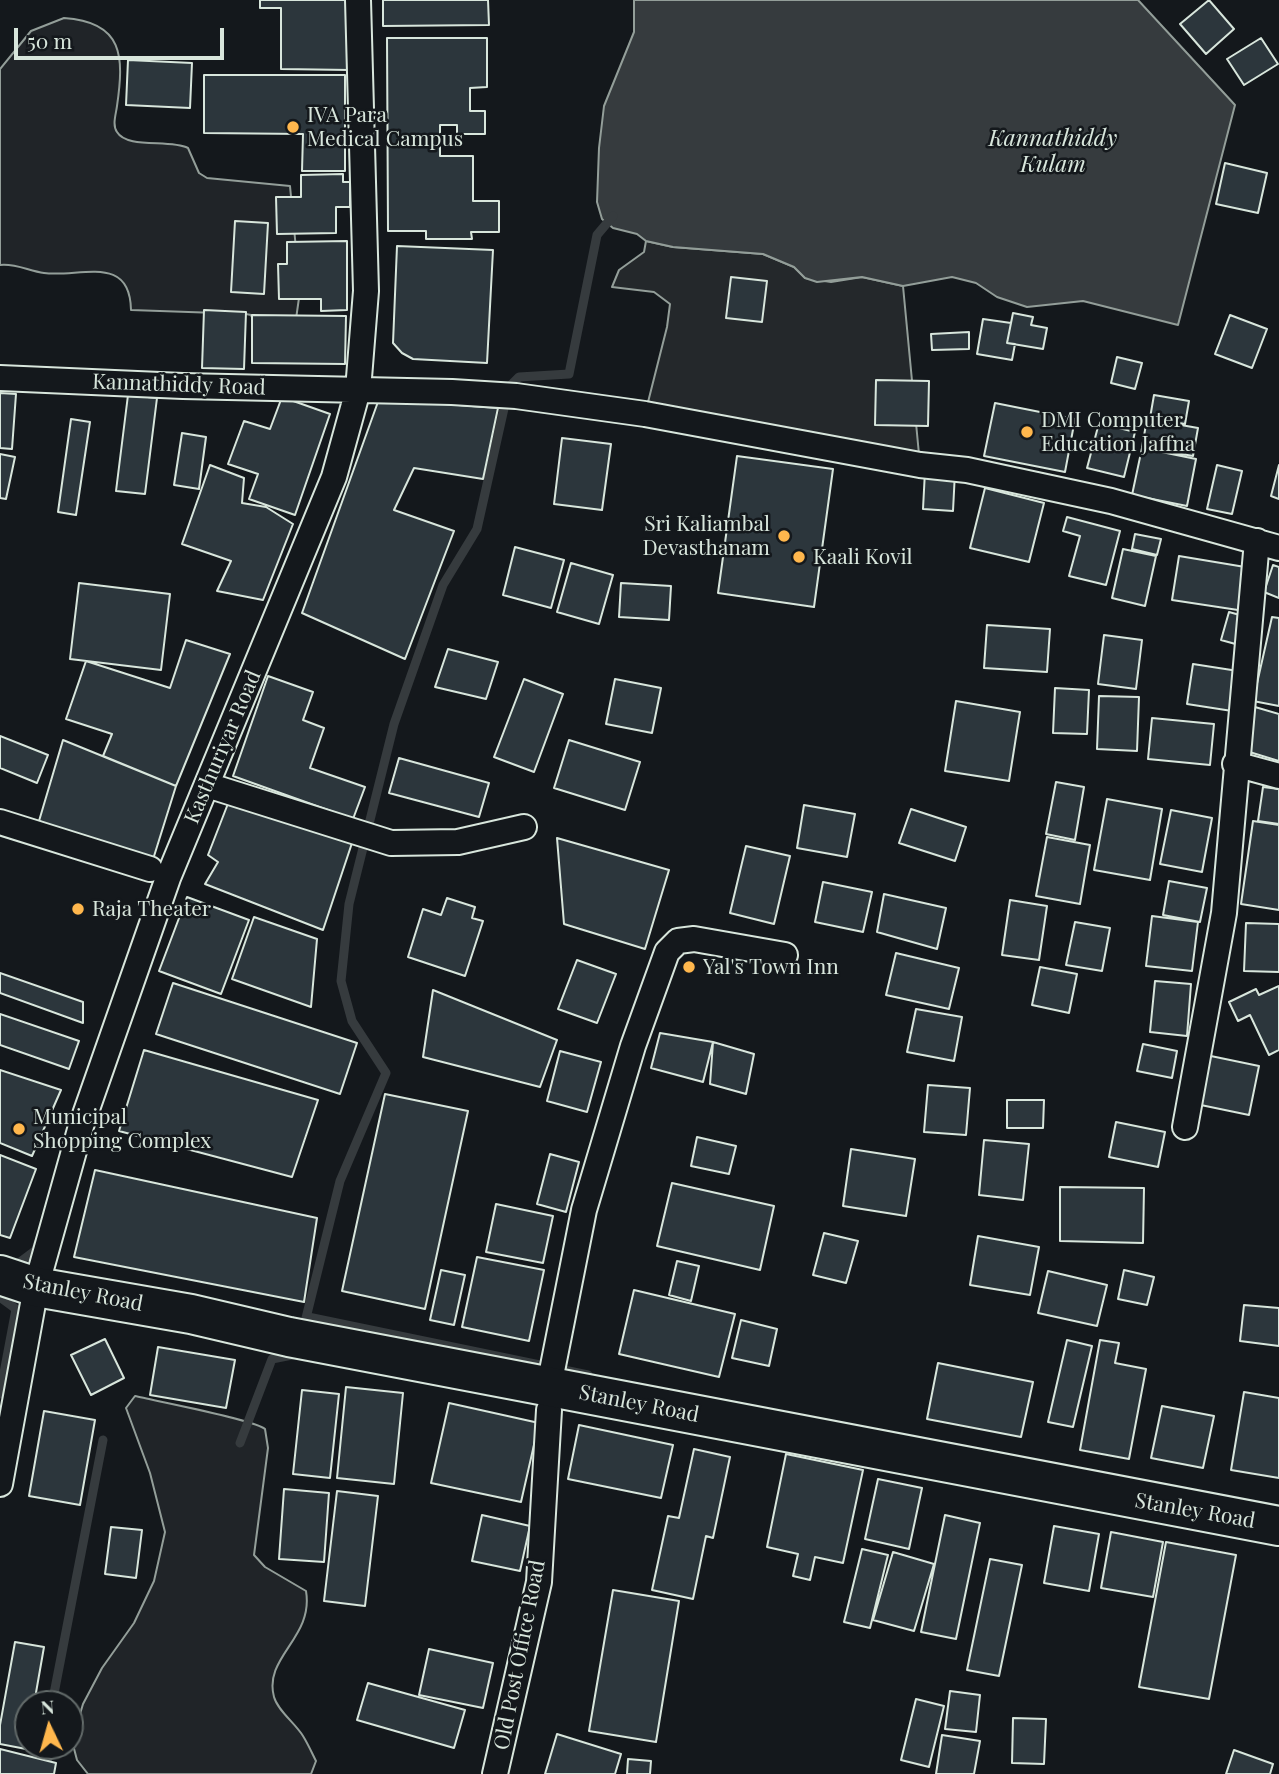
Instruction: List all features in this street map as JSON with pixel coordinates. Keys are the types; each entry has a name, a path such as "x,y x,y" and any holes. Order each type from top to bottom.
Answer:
{"main road":[{"name":"Stanley Road","path":"0,1275 36,1287 191,1314 549,1398 1279,1526"}],"street":[{"name":"Kasthuriyar Road","path":"0,1484 36,1287 81,1126 167,878 334,477 358,390 366,291 358,0"},
{"name":"Kannathiddy Road","path":"0,378 516,396 697,422 920,465 967,470 1111,501 1268,544"},
{"path":"1185,1127 1224,913 1235,764 1268,544"},
{"path":"1235,764 1279,776"},
{"path":"207,785 391,843 457,842 524,827"},
{"path":"0,822 150,869"},
{"name":"Old Post Office Road","path":"495,1774 539,1582 549,1398 584,1210 633,1046 667,952 678,942 694,939 785,956"}],"shaded area":[{"path":"64,18 99,27 116,45 120,72 115,126 122,137 139,142 188,148 199,173 207,178 290,186 300,291 296,319 254,322 251,315 246,314 131,310 128,292 122,281 112,275 100,272 44,273 0,265 0,69 31,31"},
{"path":"646,241 673,247 763,254 794,267 805,278 831,282 862,277 903,286 920,465 645,414 667,327 670,304 654,292 612,287 619,270 644,252"},
{"path":"135,1396 225,1416 265,1429 268,1448 254,1555 265,1567 306,1591 303,1622 275,1670 273,1683 276,1702 303,1736 316,1761 311,1774 88,1774 77,1760 84,1760 84,1702 102,1668 134,1623 154,1581 165,1532 150,1473 126,1408"}],"water":[{"name":"Kannathiddy Kulam","path":"634,0 1138,0 1235,105 1178,325 1083,301 1027,307 997,297 976,283 952,277 903,286 862,277 817,282 805,278 794,267 763,254 673,247 646,241 637,234 613,228 602,219 597,202 599,148 604,106 634,32"}],"building":[{"path":"260,0 350,0 350,70 281,69 281,8 260,8"},
{"path":"383,0 488,0 489,25 383,26"},
{"path":"1209,0 1234,29 1206,54 1180,24"},
{"path":"387,38 487,38 487,87 470,88 470,111 485,111 485,134 457,134 457,125 440,125 440,156 473,156 473,201 499,201 499,232 471,232 472,239 426,239 426,231 388,231"},
{"path":"1261,38 1278,64 1244,85 1227,59"},
{"path":"128,60 192,63 190,108 126,105"},
{"path":"204,75 345,75 345,171 302,171 303,134 204,133"},
{"path":"1225,163 1267,173 1258,213 1216,204"},
{"path":"343,174 343,182 350,182 350,207 336,207 336,233 277,234 276,197 301,197 301,175"},
{"path":"235,221 268,223 264,294 231,292"},
{"path":"347,241 347,310 321,311 321,299 279,299 278,264 287,264 287,242"},
{"path":"397,246 493,250 487,363 413,359 402,353 393,343"},
{"path":"731,277 767,281 762,322 726,318"},
{"path":"204,310 246,312 244,369 202,368"},
{"path":"1013,313 1033,317 1031,325 1047,328 1043,349 1007,343"},
{"path":"252,315 346,316 345,364 252,363"},
{"path":"1230,315 1267,329 1252,368 1215,354"},
{"path":"983,319 1011,323 1007,343 1015,344 1012,360 977,354"},
{"path":"969,332 969,349 932,350 931,334"},
{"path":"1117,357 1142,363 1135,389 1111,383"},
{"path":"876,380 929,381 928,426 875,425"},
{"path":"0,393 16,394 12,449 0,448"},
{"path":"128,395 157,398 145,494 116,491"},
{"path":"1154,395 1189,401 1185,424 1150,418"},
{"path":"282,397 330,414 295,515 249,499 258,474 228,464 244,421 270,429"},
{"path":"379,399 498,408 483,479 414,468 394,510 454,531 405,659 302,613"},
{"path":"995,403 1075,419 1065,472 984,456"},
{"path":"71,419 90,422 76,515 58,512"},
{"path":"1147,419 1198,428 1193,456 1142,447"},
{"path":"1099,423 1135,432 1124,477 1087,468"},
{"path":"182,433 206,437 199,489 174,485"},
{"path":"562,438 611,444 602,510 554,504"},
{"path":"1142,448 1196,459 1187,506 1132,495"},
{"path":"0,454 15,457 6,499 0,498"},
{"path":"737,456 833,469 814,607 718,593"},
{"path":"210,465 244,478 242,503 266,507 293,524 263,600 217,591 231,561 182,544"},
{"path":"1217,465 1242,471 1232,514 1207,509"},
{"path":"1279,465 1279,499 1271,496"},
{"path":"925,471 955,472 953,511 923,509"},
{"path":"985,488 1044,503 1029,562 970,548"},
{"path":"1067,517 1120,531 1106,585 1069,576 1080,536 1063,531"},
{"path":"1135,534 1161,539 1157,555 1132,549"},
{"path":"515,547 564,560 551,608 503,595"},
{"path":"1123,549 1156,556 1145,606 1112,598"},
{"path":"1179,556 1245,567 1238,610 1172,600"},
{"path":"571,563 613,575 599,624 557,612"},
{"path":"1273,565 1279,567 1279,598 1264,592"},
{"path":"79,583 170,594 161,670 70,659"},
{"path":"621,583 671,586 669,620 619,617"},
{"path":"1229,612 1247,617 1239,645 1221,640"},
{"path":"1272,617 1279,618 1279,706 1253,701"},
{"path":"987,625 1050,629 1047,672 984,668"},
{"path":"1104,635 1142,640 1136,689 1098,684"},
{"path":"186,640 230,654 176,786 103,756 112,734 66,719 86,661 170,688"},
{"path":"448,649 498,662 486,699 435,687"},
{"path":"1193,664 1238,671 1232,711 1187,704"},
{"path":"268,676 313,692 303,720 324,728 310,768 365,787 353,819 233,776"},
{"path":"524,679 563,694 534,772 494,757"},
{"path":"615,679 661,688 652,733 606,724"},
{"path":"1055,688 1089,690 1087,734 1053,733"},
{"path":"1099,696 1139,697 1137,751 1097,749"},
{"path":"956,701 1020,712 1009,781 945,771"},
{"path":"1255,707 1279,714 1279,761 1243,750"},
{"path":"1152,718 1214,724 1210,765 1148,759"},
{"path":"0,736 48,755 37,783 0,768"},
{"path":"63,740 176,786 150,869 39,821"},
{"path":"569,740 640,762 625,810 554,788"},
{"path":"399,758 489,783 479,817 389,793"},
{"path":"1056,782 1084,787 1075,840 1046,834"},
{"path":"1263,787 1279,789 1279,824 1258,821"},
{"path":"1107,799 1162,809 1150,880 1094,870"},
{"path":"229,801 353,840 323,930 205,884 218,862 208,855"},
{"path":"804,805 855,814 847,857 797,848"},
{"path":"911,809 966,827 955,861 899,843"},
{"path":"1171,810 1212,818 1202,872 1160,864"},
{"path":"1253,821 1279,825 1279,910 1241,904"},
{"path":"1047,837 1090,845 1080,904 1036,896"},
{"path":"557,838 669,870 645,949 564,924"},
{"path":"746,846 790,856 774,924 730,913"},
{"path":"1169,881 1207,888 1200,922 1163,915"},
{"path":"823,882 872,892 863,932 815,922"},
{"path":"884,894 946,908 937,949 877,932"},
{"path":"187,897 249,920 221,994 159,971"},
{"path":"447,898 475,907 472,918 483,921 465,976 408,957 423,909 441,915"},
{"path":"1010,900 1047,906 1039,960 1002,955"},
{"path":"1152,916 1198,922 1192,971 1146,966"},
{"path":"254,917 317,939 311,1007 232,979"},
{"path":"1075,922 1110,928 1102,971 1066,965"},
{"path":"1246,923 1279,924 1279,972 1244,971"},
{"path":"896,953 959,968 949,1009 886,995"},
{"path":"577,960 616,974 597,1023 558,1009"},
{"path":"1040,967 1077,974 1069,1013 1032,1005"},
{"path":"0,973 83,1002 83,1023 0,993"},
{"path":"1155,981 1191,984 1187,1036 1150,1032"},
{"path":"173,983 357,1043 340,1094 156,1034"},
{"path":"1279,986 1279,1050 1269,1055 1250,1015 1238,1021 1229,1002 1256,989 1259,995"},
{"path":"433,990 557,1040 540,1087 423,1057"},
{"path":"916,1009 962,1017 954,1061 907,1052"},
{"path":"0,1014 79,1041 69,1069 0,1045"},
{"path":"660,1033 713,1042 703,1082 651,1068"},
{"path":"713,1042 754,1054 746,1094 710,1084"},
{"path":"1143,1044 1177,1051 1172,1078 1137,1071"},
{"path":"144,1050 318,1100 292,1177 119,1131"},
{"path":"560,1051 601,1062 587,1112 547,1101"},
{"path":"1206,1055 1259,1066 1249,1115 1196,1104"},
{"path":"0,1070 61,1090 32,1156 0,1143"},
{"path":"928,1085 970,1088 966,1135 924,1132"},
{"path":"385,1094 468,1111 425,1309 342,1291"},
{"path":"1007,1100 1044,1100 1043,1128 1007,1128"},
{"path":"1116,1122 1165,1132 1158,1167 1109,1157"},
{"path":"697,1137 736,1146 729,1174 691,1166"},
{"path":"984,1140 1029,1144 1023,1200 979,1195"},
{"path":"851,1149 915,1159 906,1216 843,1206"},
{"path":"550,1154 579,1162 566,1212 537,1204"},
{"path":"0,1155 36,1169 10,1238 0,1235"},
{"path":"95,1170 317,1218 304,1302 74,1257"},
{"path":"672,1183 774,1206 760,1270 657,1246"},
{"path":"1060,1187 1144,1188 1143,1243 1060,1241"},
{"path":"496,1204 553,1216 543,1263 486,1252"},
{"path":"824,1233 858,1241 846,1283 813,1275"},
{"path":"978,1236 1039,1247 1030,1295 970,1285"},
{"path":"477,1257 544,1270 529,1341 462,1327"},
{"path":"677,1261 699,1266 691,1301 669,1295"},
{"path":"441,1270 465,1275 454,1325 430,1320"},
{"path":"1124,1270 1154,1277 1147,1305 1118,1299"},
{"path":"1048,1271 1107,1285 1097,1326 1038,1313"},
{"path":"634,1290 735,1314 719,1377 619,1354"},
{"path":"1244,1305 1279,1308 1279,1346 1240,1341"},
{"path":"741,1320 777,1329 769,1366 732,1358"},
{"path":"105,1339 124,1378 91,1395 71,1355"},
{"path":"1067,1340 1092,1346 1073,1427 1048,1422"},
{"path":"1100,1340 1119,1343 1115,1363 1146,1369 1129,1459 1080,1450"},
{"path":"158,1347 235,1360 226,1408 150,1395"},
{"path":"938,1363 1033,1382 1021,1437 927,1419"},
{"path":"346,1387 403,1393 394,1484 337,1478"},
{"path":"302,1390 339,1394 330,1478 293,1474"},
{"path":"1244,1392 1279,1398 1279,1478 1231,1470"},
{"path":"449,1403 539,1423 521,1502 431,1483"},
{"path":"1162,1406 1214,1416 1203,1468 1151,1458"},
{"path":"44,1411 95,1420 80,1505 29,1496"},
{"path":"579,1425 673,1445 661,1498 568,1479"},
{"path":"694,1449 730,1457 713,1538 706,1536 693,1599 652,1590 668,1516 679,1518"},
{"path":"786,1454 863,1470 843,1563 815,1557 810,1580 793,1576 798,1554 767,1547"},
{"path":"878,1479 922,1488 909,1549 865,1539"},
{"path":"284,1489 329,1493 324,1562 279,1559"},
{"path":"337,1491 378,1496 365,1606 324,1601"},
{"path":"482,1515 530,1526 520,1571 472,1561"},
{"path":"945,1515 980,1523 956,1639 921,1632"},
{"path":"1054,1526 1099,1534 1089,1591 1044,1583"},
{"path":"111,1527 142,1530 136,1578 105,1574"},
{"path":"1111,1532 1163,1542 1153,1597 1101,1588"},
{"path":"1166,1542 1236,1555 1209,1699 1139,1687"},
{"path":"862,1549 888,1555 870,1628 844,1622"},
{"path":"893,1552 934,1564 914,1631 873,1620"},
{"path":"990,1559 1022,1565 999,1676 967,1670"},
{"path":"613,1590 679,1601 656,1742 589,1731"},
{"path":"15,1642 44,1647 36,1690 14,1690 14,1747 0,1744 0,1725"},
{"path":"429,1649 493,1663 483,1708 419,1695"},
{"path":"368,1683 465,1710 454,1748 357,1720"},
{"path":"950,1691 980,1695 976,1732 945,1729"},
{"path":"916,1699 944,1706 929,1767 901,1760"},
{"path":"1013,1718 1046,1719 1044,1764 1012,1763"},
{"path":"557,1734 621,1754 615,1774 545,1774"},
{"path":"942,1735 980,1741 974,1774 936,1774"},
{"path":"0,1749 14,1752 14,1760 44,1760 56,1763 54,1774 0,1774"},
{"path":"1234,1750 1273,1764 1270,1774 1226,1774"},
{"path":"628,1759 651,1761 650,1774 627,1774"}],"waterway":[{"path":"509,387 519,377 569,374 597,235 613,216"},
{"path":"303,1330 340,1181 386,1073 352,1021 341,981 349,904 394,724 443,585 477,529 505,404"},
{"path":"13,1264 16,1265 36,1250 38,1243"},
{"path":"0,1297 16,1309 0,1394"},
{"path":"308,1317 588,1375"},
{"path":"240,1443 272,1359 292,1355 294,1349"},
{"path":"55,1690 103,1440"},
{"path":"48,1760 50,1774"}],"place":[{"name":"IVA Para Medical Campus","path":"293,127"},
{"name":"DMI Computer Education Jaffna","path":"1027,432"},
{"name":"Sri Kaliambal Devasthanam","path":"784,536"},
{"name":"Kaali Kovil","path":"799,557"},
{"name":"Raja Theater","path":"78,909"},
{"name":"Yal's Town Inn","path":"689,967"},
{"name":"Municipal Shopping Complex","path":"19,1129"}]}
